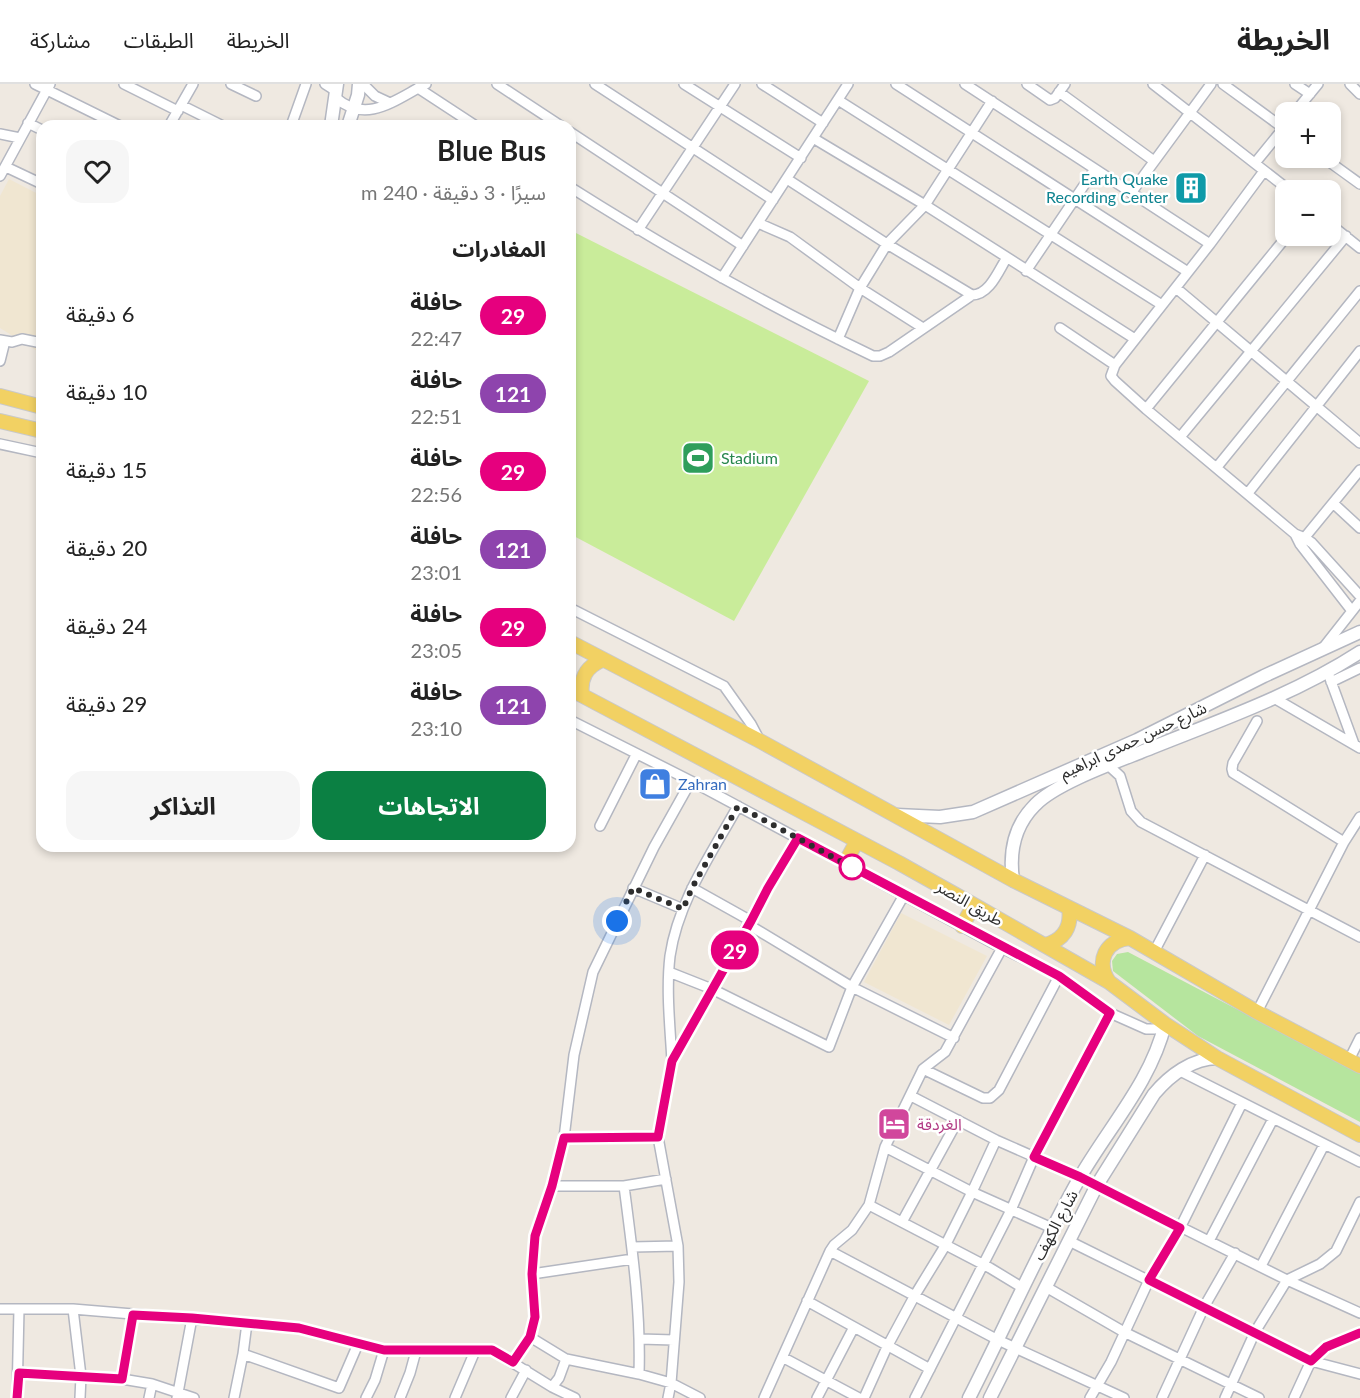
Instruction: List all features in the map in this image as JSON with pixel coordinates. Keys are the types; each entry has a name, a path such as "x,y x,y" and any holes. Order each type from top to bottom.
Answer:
{"main road":[{"path":"350,120 361,84"},
{"path":"332,120 336,91"},
{"path":"2,393 36,405"},
{"path":"0,421 36,430"},
{"name":"شارع حسن حمدى ابراهيم","path":"1013,880 1012,847 1017,831 1025,816 1049,793 1108,765 1264,676 1360,632"},
{"path":"576,645 760,741 1013,880 1130,938 1257,1012 1354,1063"},
{"name":"شارع حسن حمدى ابراهيم","path":"897,815 940,817 973,812 1140,746 1329,678 1360,652"},
{"path":"576,692 583,677 594,663 602,660"},
{"path":"1264,676 1262,687 1264,693 1274,698"},
{"name":"طريق النصر","path":"576,692 857,841 1045,945 1109,982 1165,1024 1217,1058 1360,1135"},
{"path":"845,863 857,841"},
{"path":"962,926 974,905"},
{"path":"1045,945 1063,936 1068,928 1069,908"},
{"path":"1109,982 1102,966 1107,949 1113,943 1130,938"},
{"name":"شارع الكهف","path":"969,1398 1052,1228 1080,1177 1148,1069 1159,1046 1165,1024"},
{"name":"شارع الكهف","path":"992,1397 1014,1348 1097,1185 1154,1094 1161,1085 1180,1071 1198,1062 1217,1058"}],"street":[{"path":"34,84 49,87 109,120"},
{"path":"124,84 208,120"},
{"path":"172,120 193,84"},
{"path":"231,84 256,96"},
{"path":"293,120 306,84"},
{"path":"325,84 336,91 344,105 371,111 417,87 467,120"},
{"path":"361,84 375,96 390,103"},
{"path":"497,84 552,120"},
{"path":"595,84 773,200"},
{"path":"684,84 801,158"},
{"path":"638,230 735,84"},
{"path":"762,84 823,123"},
{"path":"896,84 1188,272"},
{"path":"965,84 1210,244"},
{"path":"1027,84 1050,100 1065,84"},
{"path":"1153,84 1276,180"},
{"path":"1131,193 1211,84"},
{"path":"1223,84 1275,121"},
{"path":"1295,84 1310,94"},
{"path":"1303,102 1318,84"},
{"path":"1350,84 1360,94"},
{"path":"722,278 846,85"},
{"path":"0,176 49,87"},
{"path":"1059,92 1154,161"},
{"path":"838,100 949,168 1161,305"},
{"path":"838,339 860,288 887,244 925,205 992,101"},
{"path":"28,123 36,127"},
{"path":"0,134 20,138"},
{"path":"576,136 743,246"},
{"path":"813,138 925,205 1006,259 1135,339"},
{"path":"1256,163 1275,140"},
{"path":"6,167 36,181"},
{"path":"1338,168 1360,184"},
{"path":"1026,271 1095,169"},
{"path":"1264,171 1111,372 1113,379 1146,409 1181,436 1295,534 1360,596"},
{"path":"787,179 887,244 972,295 978,295 986,290 1006,259"},
{"path":"576,191 638,230 722,278 873,356 880,356 972,295"},
{"path":"758,223 790,237 860,288 923,328"},
{"path":"1341,232 1360,248"},
{"path":"1181,436 1346,236"},
{"path":"1146,409 1279,246"},
{"path":"1176,288 1360,443"},
{"path":"1217,467 1360,291"},
{"path":"1060,328 1115,365"},
{"path":"0,361 2,340 22,339 36,342"},
{"path":"1248,493 1360,351"},
{"path":"0,444 36,452"},
{"path":"1302,541 1360,470"},
{"path":"1333,503 1360,528"},
{"path":"1302,541 1352,611"},
{"path":"1323,648 1360,601"},
{"path":"576,611 724,686 760,741"},
{"path":"1357,746 1329,678 1360,668"},
{"path":"1274,698 1357,746"},
{"path":"1257,721 1233,763 1233,773 1344,842"},
{"path":"576,723 691,781 1002,948 1059,976 1110,1013 1146,1029 1155,1029 1165,1024"},
{"path":"600,826 636,754"},
{"path":"1108,765 1120,776 1131,811 1141,822 1360,937"},
{"path":"513,1362 530,1337 535,1317 532,1274 535,1236 552,1186 564,1138 574,1055 593,972 654,847 691,781"},
{"path":"668,1398 679,1282 678,1245 658,1137 672,1061 670,955 683,909 692,888 738,806"},
{"path":"1257,1012 1344,842 1360,817"},
{"path":"672,1061 798,838"},
{"path":"1154,952 1205,855"},
{"path":"633,888 683,909"},
{"path":"692,888 852,987 954,1038"},
{"path":"669,972 712,989 830,1047 852,987 904,895"},
{"path":"764,1398 830,1251 852,1230 869,1205 885,1147 924,1069 945,1052 1002,948"},
{"path":"924,1069 983,1098 990,1098 999,1090 1059,976"},
{"path":"915,1398 1011,1210 1034,1157 1110,1013"},
{"path":"1354,1063 1360,1038"},
{"path":"1180,1071 1360,1162"},
{"path":"911,1096 996,1140 1097,1185 1180,1228 1360,1313"},
{"path":"1090,1398 1149,1280 1180,1228 1242,1103"},
{"path":"1209,1241 1273,1119"},
{"path":"902,1222 958,1120"},
{"path":"564,1138 658,1137"},
{"path":"864,1398 887,1347 945,1246 996,1140"},
{"path":"1261,1266 1324,1145"},
{"path":"885,1147 972,1192 1052,1228"},
{"path":"552,1186 624,1186 666,1179"},
{"path":"624,1186 640,1339 639,1374"},
{"path":"1225,1398 1255,1332 1287,1280 1320,1264 1336,1251 1360,1202"},
{"path":"869,1205 984,1264 1023,1288"},
{"path":"1069,1241 1311,1361 1360,1374"},
{"path":"632,1247 678,1245"},
{"path":"830,1251 998,1340 1124,1398"},
{"path":"1162,1398 1204,1307 1235,1253"},
{"path":"532,1274 633,1259"},
{"path":"1046,1287 1179,1361 1259,1398"},
{"path":"807,1301 930,1369"},
{"path":"0,1309 73,1309 299,1328 384,1350 492,1350 552,1387 575,1398"},
{"path":"17,1398 19,1309"},
{"path":"73,1309 81,1376 80,1398"},
{"path":"122,1379 133,1315"},
{"path":"178,1396 192,1318"},
{"path":"234,1398 247,1323"},
{"path":"817,1398 854,1327"},
{"path":"1294,1398 1311,1361 1326,1347 1360,1333"},
{"path":"530,1337 566,1359 671,1383 700,1398"},
{"path":"640,1339 674,1340"},
{"path":"334,1398 358,1344"},
{"path":"366,1398 375,1380 384,1350"},
{"path":"400,1398 416,1351"},
{"path":"455,1398 475,1351"},
{"path":"243,1354 339,1388"},
{"path":"783,1358 859,1398"},
{"path":"552,1387 559,1378 566,1359"},
{"path":"511,1398 526,1370"},
{"path":"19,1373 122,1379 152,1384 178,1396 194,1398"},
{"path":"149,1398 152,1384"}],"shaded area":[{"path":"9,179 36,193 36,350 0,328 0,196"},
{"path":"901,913 987,956 949,1025 864,982"}],"green space":[{"name":"Stadium","path":"576,233 869,381 734,621 576,537"},
{"path":"1128,952 1360,1074 1360,1122 1198,1036 1113,971 1112,961 1117,954"}],"bus line":[{"name":"29","path":"17,1398 19,1373 122,1379 133,1315 299,1328 384,1350 492,1350 513,1362 530,1337 535,1317 532,1274 535,1236 552,1186 564,1138 658,1137 672,1061 798,838 1002,948 1059,976 1110,1013 1034,1157 1080,1177 1180,1228 1149,1280 1311,1361 1326,1347 1360,1333"}],"place":[{"name":"Earth Quake Recording Center","path":"1191,188"},
{"name":"Stadium","path":"698,458"},
{"name":"Zahran","path":"655,784"},
{"name":"الغردقة","path":"894,1124"}],"route":[{"path":"617,921 633,888 683,909 692,888 738,806 855,869 852,867"}]}
